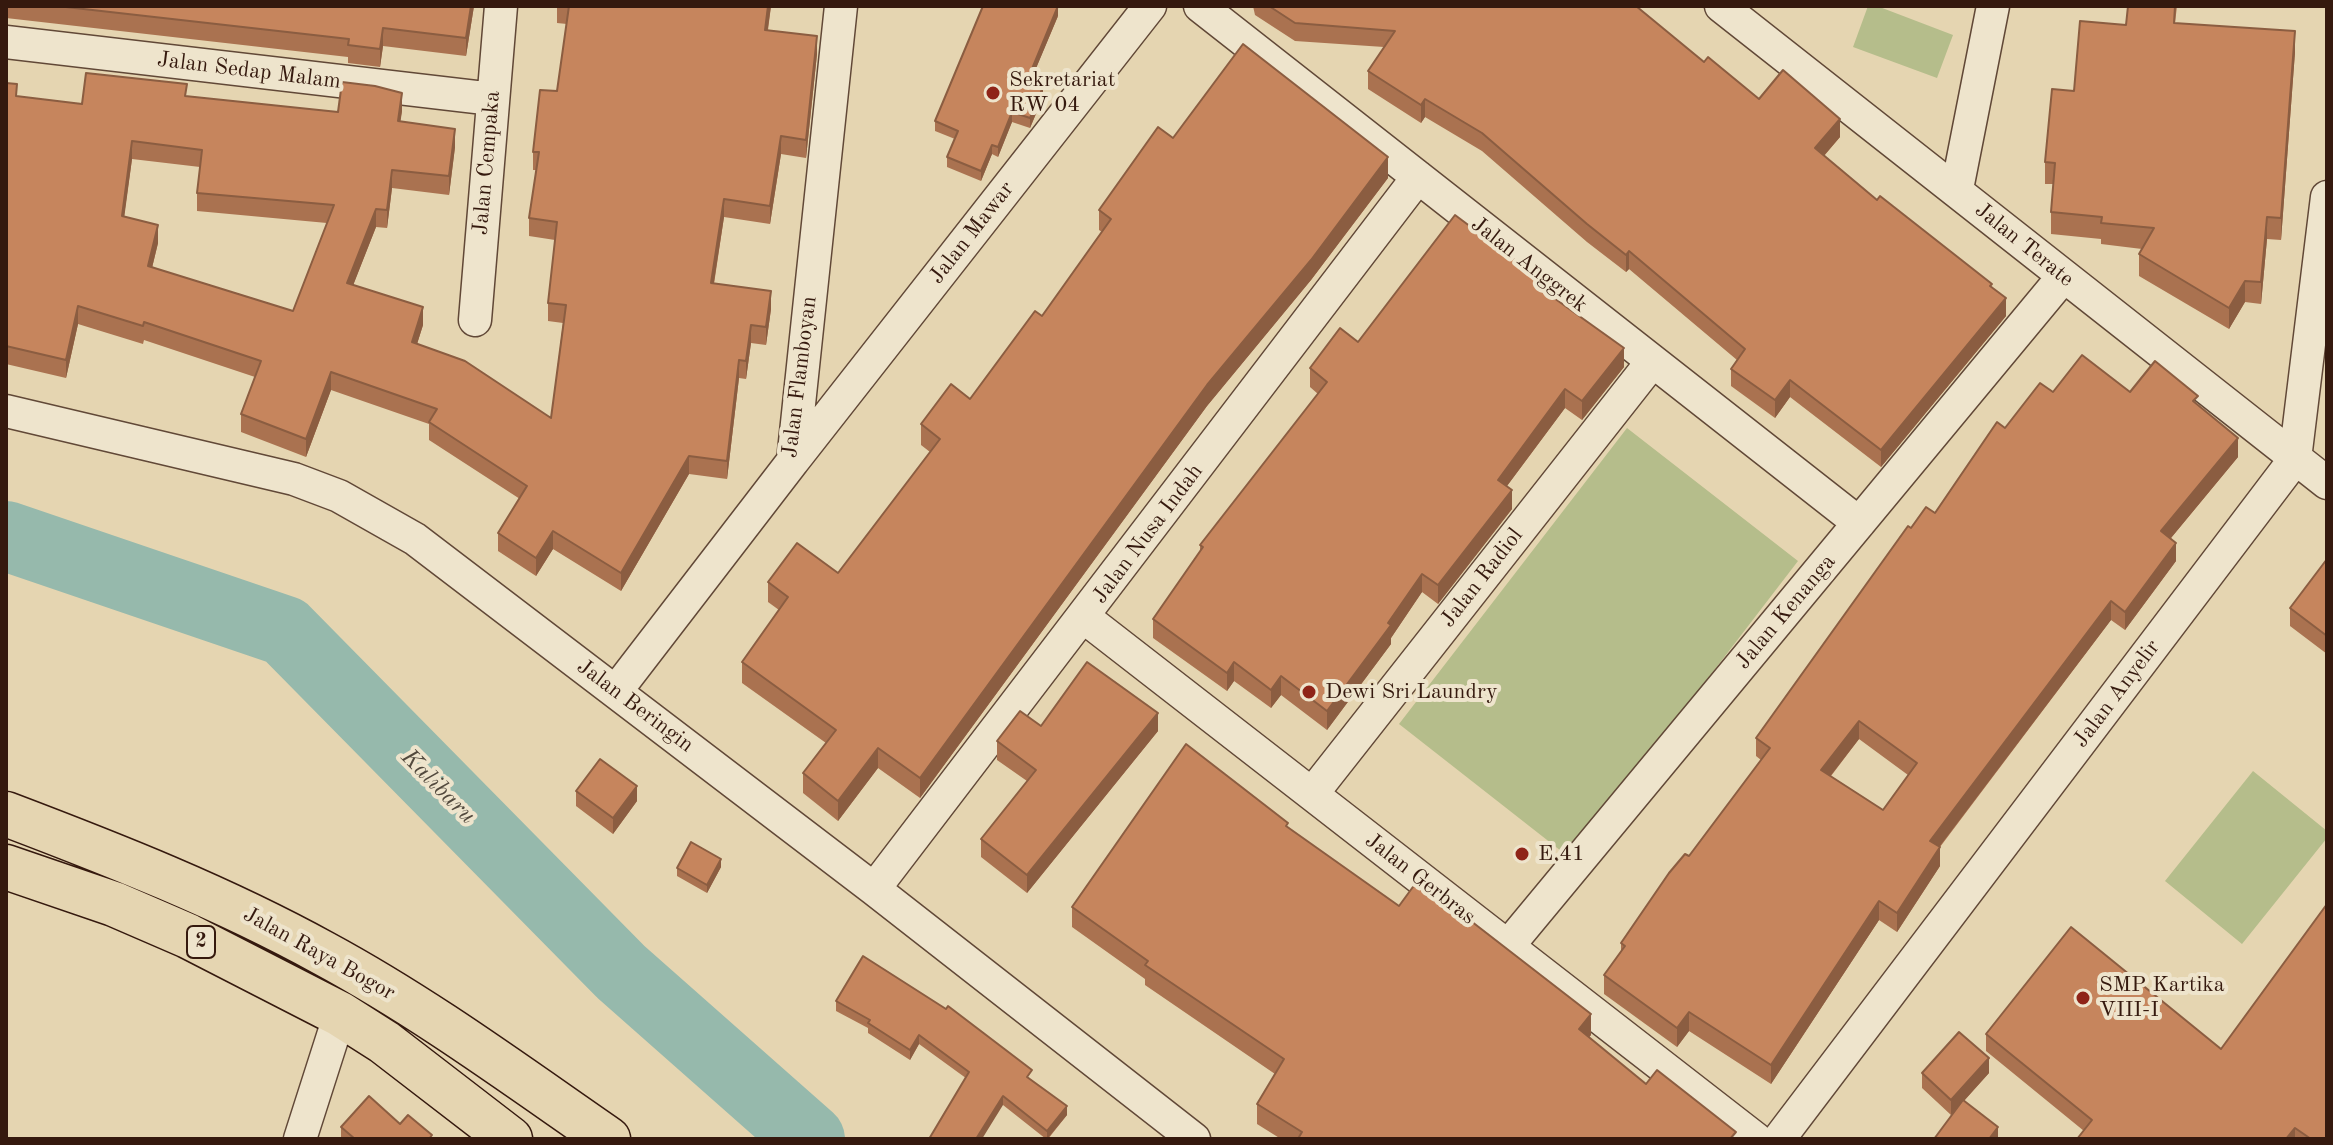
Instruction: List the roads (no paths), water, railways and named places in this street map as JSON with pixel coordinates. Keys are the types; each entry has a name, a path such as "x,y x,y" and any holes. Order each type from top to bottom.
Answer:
{"highway":[{"name":"Jalan Raya Bogor","path":"6,814 180,883 321,952 460,1035 608,1139"},
{"name":"Jalan Raya Bogor","path":"6,867 114,904 188,936 340,1014 384,1042 510,1139"}],"street":[{"name":"Jalan Cempaka","path":"475,320 501,6"},
{"name":"Jalan Flamboyan","path":"616,691 793,461 841,6"},
{"name":"Jalan Mawar","path":"793,461 1150,6"},
{"name":"Jalan Anggrek","path":"1200,6 1859,523"},
{"name":"Jalan Terate","path":"1721,6 2327,483"},
{"path":"1957,189 1993,6"},
{"name":"Jalan Sedap Malam","path":"6,42 493,99"},
{"name":"Jalan Nusa Indah","path":"874,889 1085,618 1418,177"},
{"path":"2295,459 2327,197"},
{"name":"Jalan Kenanga","path":"1508,946 2063,277"},
{"name":"Jalan Radiol","path":"1312,794 1652,362"},
{"name":"Jalan Beringin","path":"6,411 218,458 294,479 339,496 415,539 874,889 1194,1139"},
{"name":"Jalan Anyelir","path":"1779,1139 2295,459"},
{"name":"Jalan Gerbras","path":"1085,618 1756,1139"},
{"path":"300,1139 340,1014"}],"waterway":[{"name":"Kalibaru","path":"6,536 285,631 621,972 810,1139"}],"place":[{"name":"Sekretariat RW 04","path":"993,93"},
{"name":"Dewi Sri Laundry","path":"1309,692"},
{"name":"E.41","path":"1522,854"},
{"name":"SMP Kartika VIII-I","path":"2083,998"}]}
